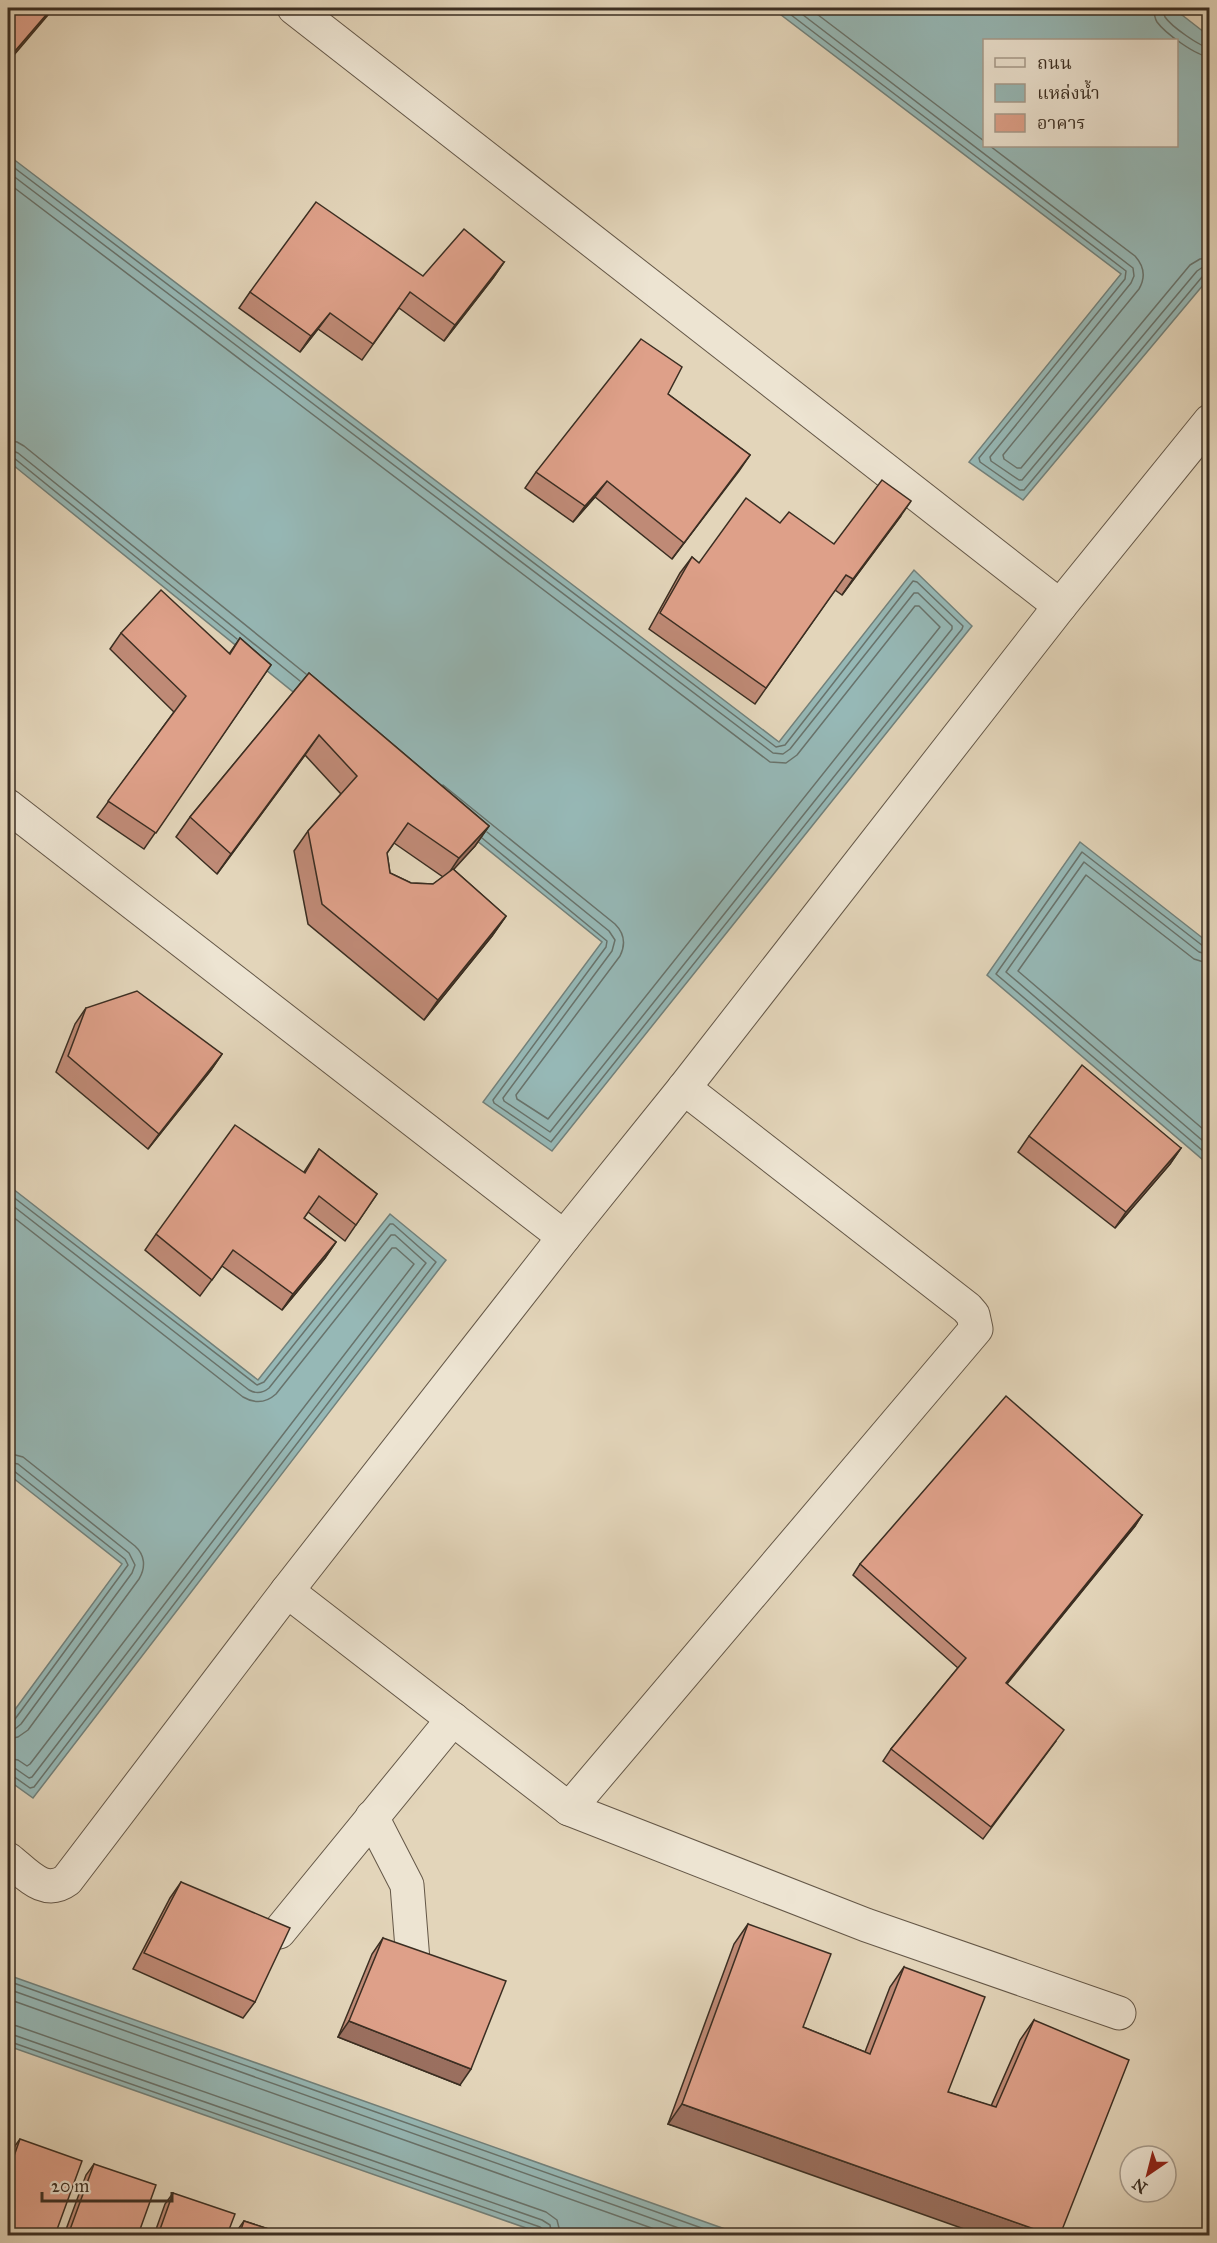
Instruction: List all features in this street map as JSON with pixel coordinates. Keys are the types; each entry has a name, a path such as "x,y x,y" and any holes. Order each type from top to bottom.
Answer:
{"street":[{"path":"294,8 1060,606"},
{"path":"8,1859 47,1887 60,1885 67,1880 287,1591 564,1237 684,1088 1060,606 1209,421"},
{"path":"8,806 564,1237"},
{"path":"569,1809 976,1329 973,1315 967,1308 684,1088"},
{"path":"287,1591 569,1809 866,1925 1119,2013"},
{"path":"279,1932 453,1719"},
{"path":"372,1817 407,1885 413,1961"}],"water":[{"path":"772,8 1173,8 1209,36 1209,278 1023,500 969,462 1121,274"},
{"path":"8,155 779,742 914,570 972,626 552,1151 483,1102 602,942 8,461"},
{"path":"1080,842 1209,943 1209,1165 987,975"},
{"path":"8,1185 258,1380 390,1214 446,1260 33,1798 8,1780 8,1719 122,1564 8,1474"},
{"path":"8,1975 742,2235 546,2235 8,2046"}],"building":[{"path":"8,8 52,8 9,58 8,56"},
{"path":"316,202 423,276 464,229 504,262 455,325 410,292 373,344 330,313 311,336 250,292"},
{"path":"641,339 682,367 668,394 750,455 684,543 607,481 585,506 536,472"},
{"path":"882,480 911,501 853,579 846,575 766,688 660,613 692,557 699,563 746,498 780,523 789,512 834,544"},
{"path":"161,590 230,654 240,638 271,665 156,833 108,801 186,696 121,633"},
{"path":"309,673 489,826 459,858 408,823 387,853 390,873 411,883 433,884 453,869 506,916 438,1000 322,904 308,831 357,776 319,735 231,854 190,817"},
{"path":"137,991 222,1054 159,1134 68,1056 86,1008"},
{"path":"1082,1065 1181,1148 1126,1212 1029,1136"},
{"path":"235,1125 305,1173 319,1149 377,1194 356,1225 319,1196 304,1218 336,1242 293,1294 233,1250 212,1280 156,1234"},
{"path":"1006,1396 1142,1515 1006,1683 1064,1730 991,1827 891,1749 966,1658 860,1564"},
{"path":"181,1882 290,1928 255,2002 144,1953"},
{"path":"748,1924 831,1954 803,2027 870,2054 904,1967 985,1997 948,2092 996,2107 1034,2020 1129,2060 1060,2235 1051,2235 682,2104"},
{"path":"383,1938 506,1981 471,2069 349,2021"},
{"path":"20,2139 82,2161 55,2235 8,2235 8,2173"},
{"path":"94,2164 156,2185 138,2235 68,2235"},
{"path":"173,2193 235,2214 227,2235 158,2235"},
{"path":"244,2221 287,2235 239,2235"}]}
